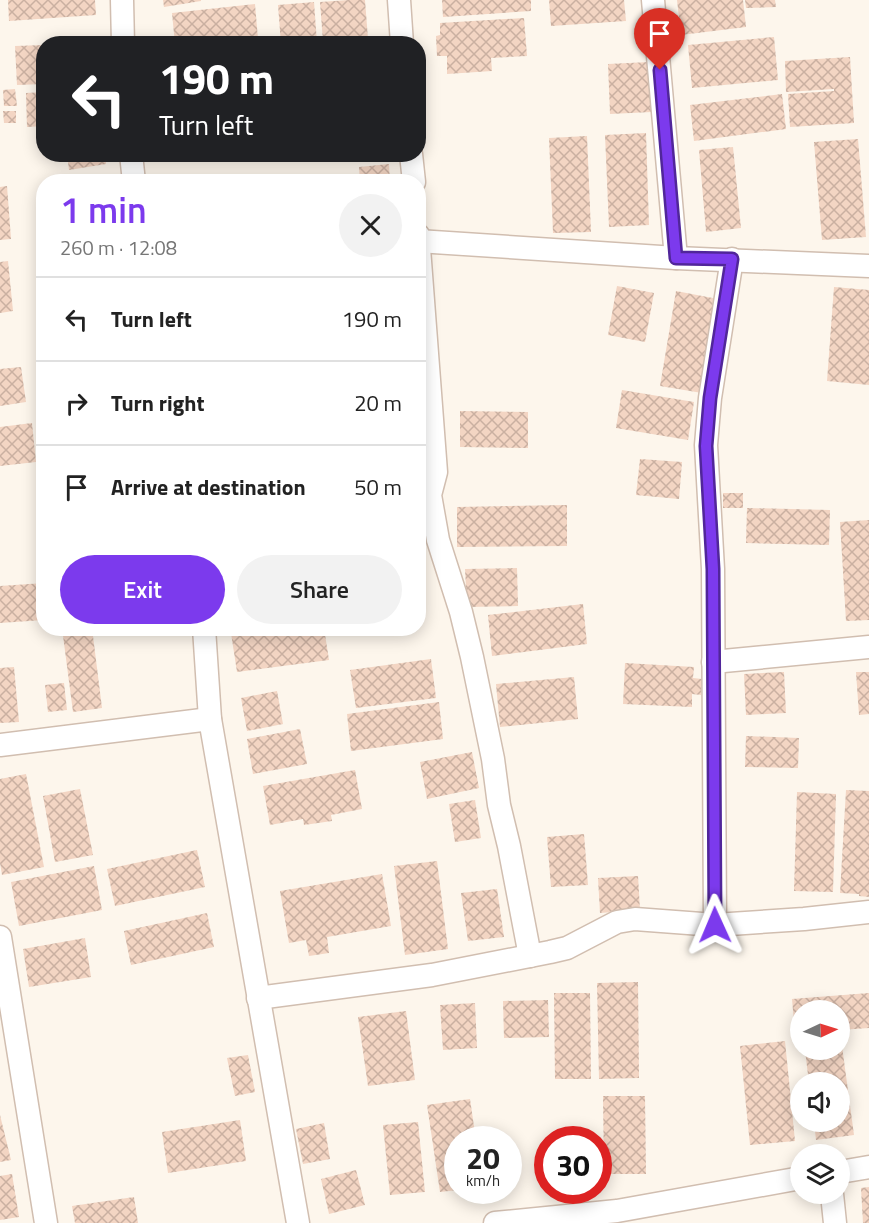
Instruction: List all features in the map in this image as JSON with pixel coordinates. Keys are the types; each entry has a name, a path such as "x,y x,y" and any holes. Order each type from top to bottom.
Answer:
{"street":[{"path":"122,0 123,36"},
{"path":"399,0 401,36"},
{"path":"653,0 676,258"},
{"path":"426,241 676,258 869,266"},
{"path":"715,925 713,569 706,446 710,398 732,259"},
{"path":"426,336 436,472 430,495 438,540 461,612 472,657 530,956"},
{"path":"205,636 210,719 298,1223"},
{"path":"713,662 869,647"},
{"path":"0,745 210,719"},
{"path":"258,998 432,975 530,956 567,948 617,922 635,919 715,925 804,920 869,912"},
{"path":"0,937 46,1223"},
{"path":"850,1170 869,1167"},
{"path":"495,1223 617,1211 790,1180"},
{"path":"833,1204 835,1223"}],"building":[{"path":"8,0 95,0 96,15 9,21"},
{"path":"163,0 201,0 201,1 164,7"},
{"path":"365,0 368,36 323,36 320,2"},
{"path":"442,0 531,0 531,11 443,17"},
{"path":"549,0 624,0 626,21 551,26"},
{"path":"677,0 743,0 746,27 681,35"},
{"path":"745,0 775,0 776,7 746,8"},
{"path":"314,2 316,36 280,36 278,5"},
{"path":"255,4 258,36 174,36 172,13"},
{"path":"524,18 527,56 491,58 492,71 447,74 447,56 437,56 436,36 440,35 440,23"},
{"path":"774,37 778,80 692,88 688,45"},
{"path":"36,45 36,84 17,85 15,46"},
{"path":"850,57 854,123 790,127 788,94 834,91 834,89 786,92 785,61"},
{"path":"649,62 652,112 610,114 608,64"},
{"path":"15,89 17,106 4,106 3,90"},
{"path":"36,92 36,126 27,127 26,93"},
{"path":"782,94 786,129 694,141 690,105"},
{"path":"3,111 16,111 16,123 4,123"},
{"path":"646,133 649,225 609,227 605,135"},
{"path":"587,136 591,232 553,233 549,138"},
{"path":"858,139 866,237 822,240 814,142"},
{"path":"733,147 741,228 706,232 699,150"},
{"path":"68,162 106,162 106,164 69,170"},
{"path":"389,164 390,174 359,174 359,167"},
{"path":"7,186 11,239 0,240 0,187"},
{"path":"8,261 13,311 0,313 0,262"},
{"path":"617,286 654,293 645,342 608,335"},
{"path":"834,287 869,290 869,385 827,381"},
{"path":"676,291 718,299 702,393 660,386"},
{"path":"21,367 26,402 0,406 0,369"},
{"path":"622,390 694,402 688,440 616,428"},
{"path":"460,411 528,412 528,448 460,447"},
{"path":"32,423 36,462 0,466 0,427"},
{"path":"640,459 682,462 679,499 636,495"},
{"path":"723,493 743,493 743,508 723,508"},
{"path":"567,505 567,546 457,547 457,507"},
{"path":"747,508 830,510 829,545 746,543"},
{"path":"869,520 869,620 846,621 840,522"},
{"path":"517,568 518,606 467,607 465,569"},
{"path":"36,584 36,621 0,623 0,586"},
{"path":"583,604 587,644 492,656 488,615"},
{"path":"63,636 93,636 102,708 73,712"},
{"path":"231,636 325,636 329,660 237,672"},
{"path":"431,659 436,698 356,708 350,670"},
{"path":"625,663 694,667 693,678 702,679 701,695 692,694 692,707 623,704"},
{"path":"14,667 19,722 0,723 0,668"},
{"path":"784,672 786,713 746,715 744,674"},
{"path":"856,672 869,672 869,714 859,715"},
{"path":"574,677 578,719 500,727 496,684"},
{"path":"64,683 67,710 48,712 45,685"},
{"path":"277,691 283,724 247,731 241,698"},
{"path":"439,702 443,739 351,751 347,714"},
{"path":"300,729 307,764 253,774 247,739"},
{"path":"746,736 799,738 798,768 745,767"},
{"path":"472,752 479,788 427,799 420,762"},
{"path":"355,770 362,809 331,815 332,821 304,825 303,819 270,825 263,786"},
{"path":"26,774 44,867 2,875 0,779"},
{"path":"80,789 93,855 55,862 43,796"},
{"path":"846,790 869,791 869,897 840,893"},
{"path":"797,792 836,794 833,892 794,891"},
{"path":"475,800 481,838 455,842 449,804"},
{"path":"584,834 588,885 551,887 547,837"},
{"path":"197,850 205,887 115,906 107,869"},
{"path":"437,861 448,949 405,955 394,866"},
{"path":"94,866 102,910 19,926 11,882"},
{"path":"382,874 391,926 327,937 329,953 309,956 306,940 289,943 280,891"},
{"path":"638,876 640,910 600,913 598,878"},
{"path":"497,889 504,937 468,941 461,893"},
{"path":"207,913 214,947 131,965 124,931"},
{"path":"85,938 91,977 29,987 23,949"},
{"path":"638,982 639,1078 599,1079 597,983"},
{"path":"554,993 590,993 591,1079 555,1079"},
{"path":"869,993 869,1028 850,1029 850,1000 792,999"},
{"path":"548,1000 549,1037 504,1038 503,1001"},
{"path":"475,1003 477,1048 443,1050 440,1005"},
{"path":"406,1011 415,1080 368,1086 358,1017"},
{"path":"785,1041 790,1091 790,1132 794,1132 795,1141 750,1145 740,1046"},
{"path":"248,1055 255,1092 235,1096 227,1058"},
{"path":"806,1060 844,1060 846,1072 808,1072"},
{"path":"603,1096 645,1096 646,1174 612,1174 612,1126 603,1126"},
{"path":"470,1099 474,1126 444,1126 444,1192 440,1192 427,1105"},
{"path":"850,1105 854,1135 816,1140 815,1132 850,1132"},
{"path":"0,1115 11,1160 0,1162"},
{"path":"240,1120 246,1161 168,1173 162,1132"},
{"path":"418,1122 425,1192 390,1195 383,1125"},
{"path":"324,1123 330,1159 303,1164 296,1129"},
{"path":"356,1170 365,1205 329,1214 321,1179"},
{"path":"12,1174 19,1217 0,1220 0,1176"},
{"path":"869,1187 869,1223 863,1223 861,1188"},
{"path":"134,1197 138,1223 75,1223 72,1206"}],"route":[{"path":"660,70 676,258 732,259 710,398 706,446 713,569 715,925"}]}
